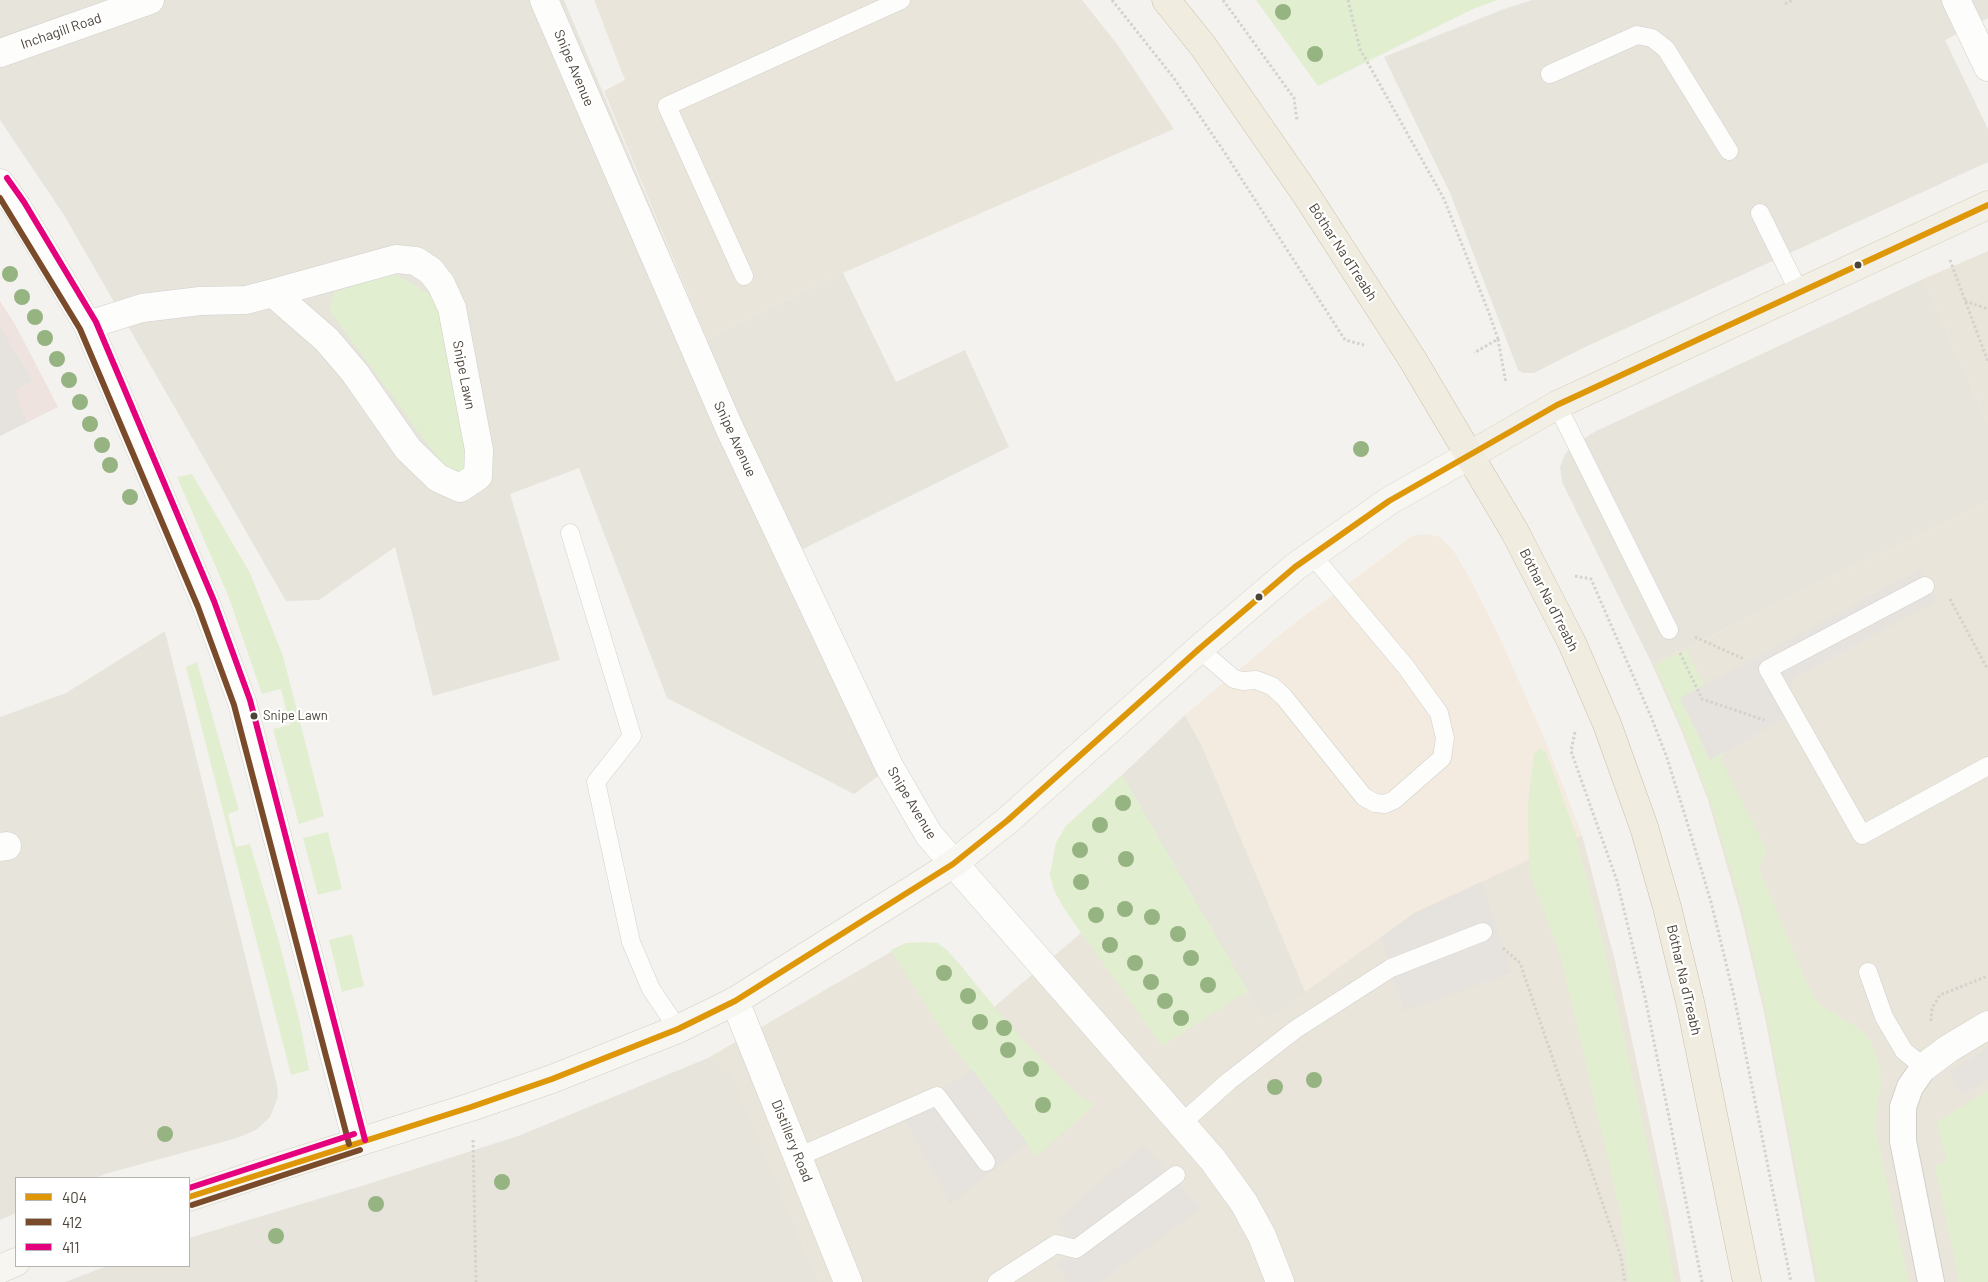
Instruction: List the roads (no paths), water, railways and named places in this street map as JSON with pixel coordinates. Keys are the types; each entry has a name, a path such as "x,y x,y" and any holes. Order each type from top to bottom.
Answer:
{"highway":[{"name":"Bóthar Na dTreabh","path":"1166,0 1203,46 1305,193 1411,357 1515,532 1572,643 1607,724 1644,827 1667,907 1691,1006 1747,1282"}],"main road":[{"path":"190,1197 552,1079 678,1029 735,1000 953,864 1008,820 1199,649 1312,555 1389,501 1557,405 1988,205"},
{"path":"0,1269 15,1262"}],"street":[{"name":"Inchagill Road","path":"0,53 150,0"},
{"name":"Snipe Avenue","path":"544,0 728,425 889,766 929,836 1213,1160 1244,1203 1262,1236 1280,1282"},
{"path":"1956,0 1988,67"},
{"path":"0,183 88,325 206,604 242,702 357,1142"},
{"name":"Snipe Lawn","path":"88,325 142,308 200,301 246,300 396,259 416,261 431,271 442,284 452,308 479,450 478,476 460,488 438,478 408,449 355,373 327,340 273,293"},
{"name":"Distillery Road","path":"735,1000 848,1282"},
{"path":"1931,1282 1902,1141 1903,1107 1910,1087 1924,1067 1948,1049 1988,1025"}],"lane":[{"path":"744,276 667,106 901,0"},
{"path":"1550,74 1637,35 1652,38 1666,49 1729,150"},
{"path":"1760,213 1799,292"},
{"path":"1557,405 1669,630"},
{"path":"570,533 632,736 596,782 631,942 651,989 678,1029"},
{"path":"1199,649 1234,679 1243,681 1256,680 1272,686 1284,697 1364,797 1375,803 1385,804 1394,800 1442,758 1444,738 1439,713 1406,667 1312,555"},
{"path":"1925,586 1768,669 1862,835 1988,766"},
{"path":"1182,1123 1229,1081 1296,1029 1392,968 1483,932"},
{"path":"1868,972 1884,1017 1904,1051 1924,1067"},
{"path":"798,1157 937,1096 986,1162"},
{"path":"997,1282 1056,1244 1076,1249 1176,1175"}],"place":[{"name":"Snipe Lawn","path":"254,716"}]}
